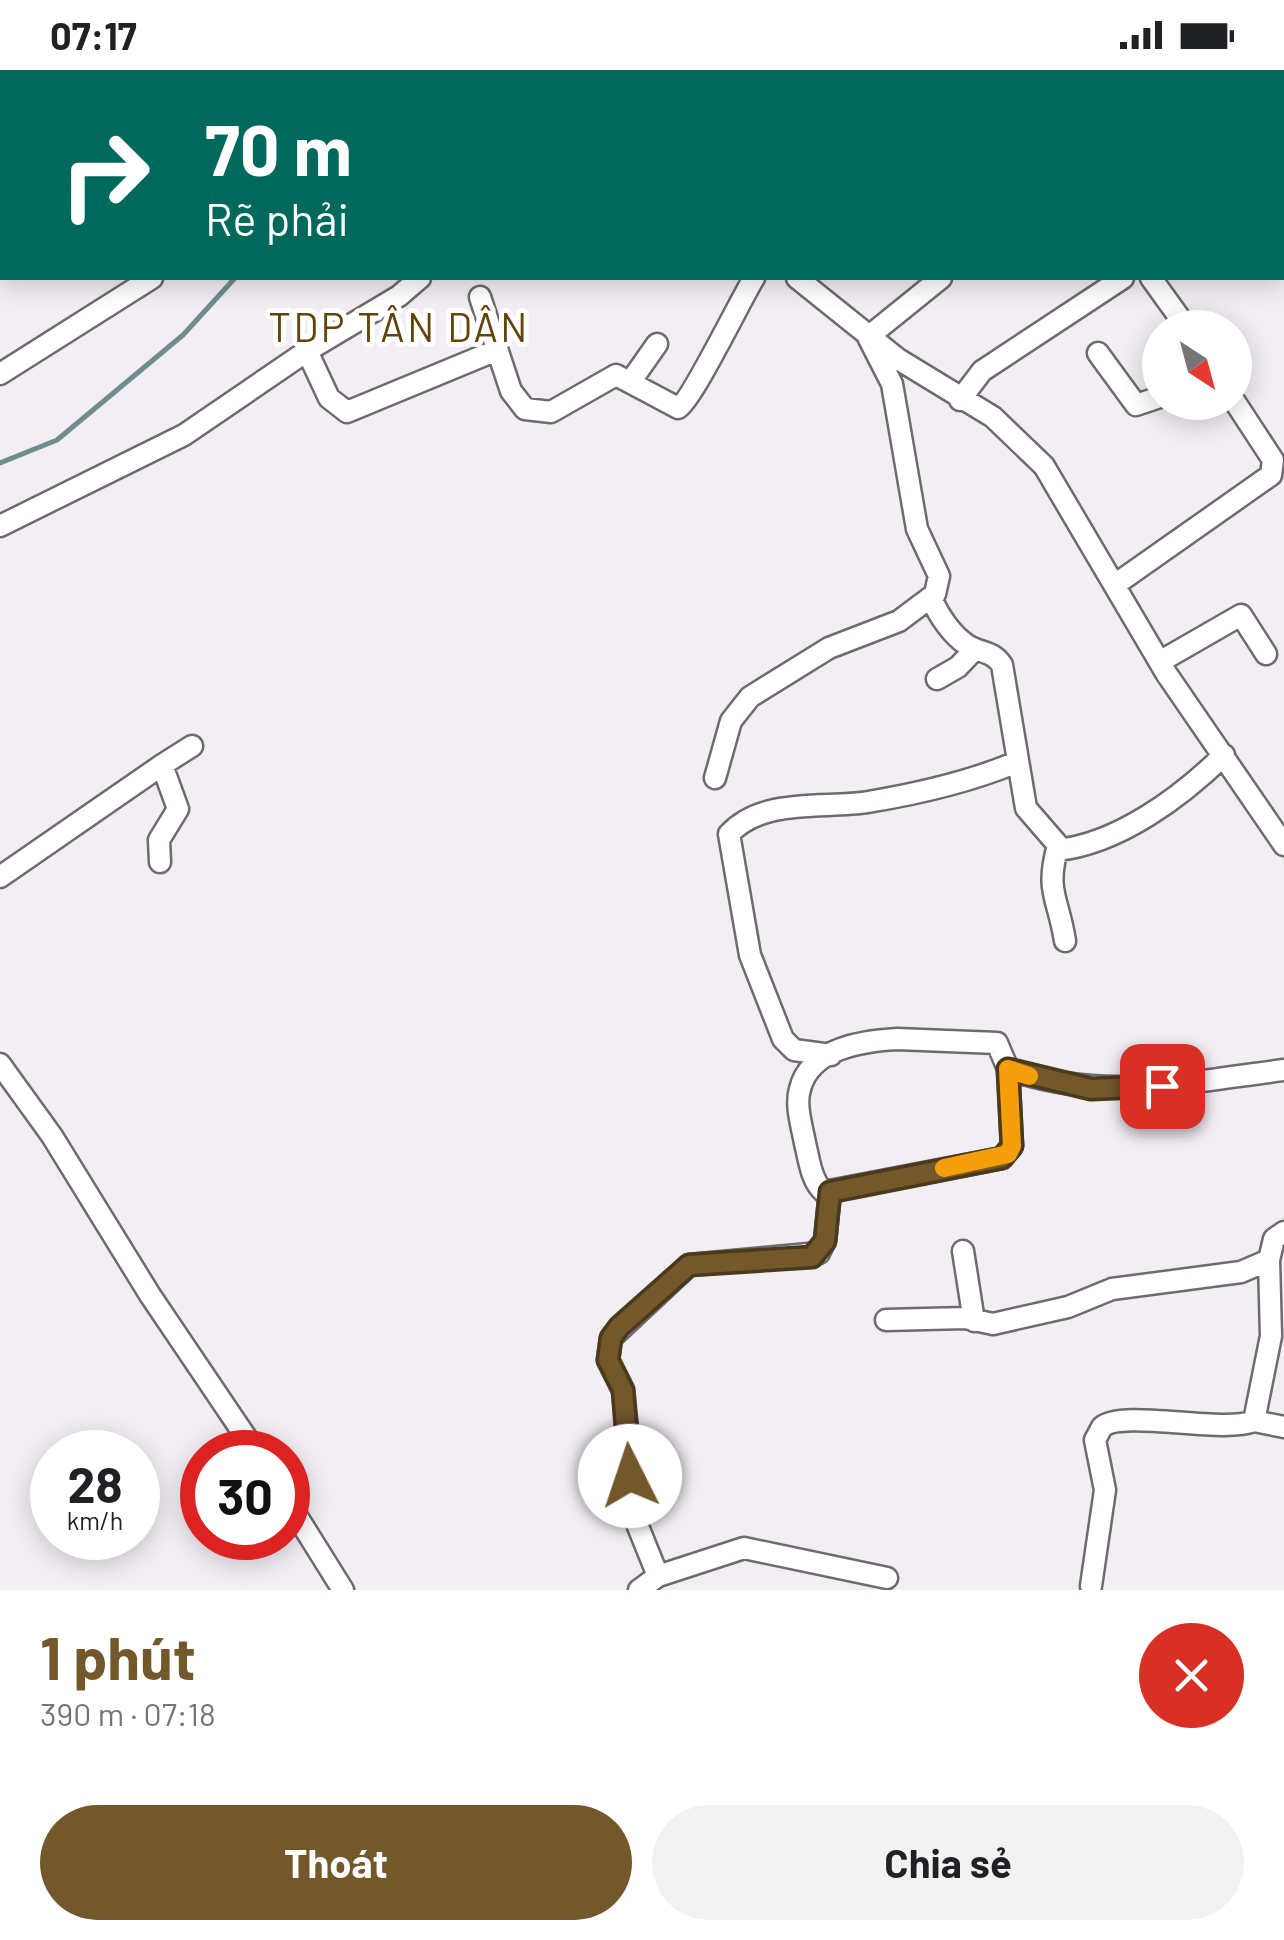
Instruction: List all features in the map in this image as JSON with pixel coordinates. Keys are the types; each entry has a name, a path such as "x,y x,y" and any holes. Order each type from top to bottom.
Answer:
{"street":[{"path":"0,374 149,280"},
{"path":"0,526 184,435 418,280"},
{"path":"480,297 511,391 532,413 552,412 608,377 631,381 675,408 685,405 753,280"},
{"path":"799,280 868,337 1006,428 1044,466 1161,661 1284,845"},
{"path":"868,337 939,280"},
{"path":"960,400 982,371 1119,280"},
{"path":"1152,280 1174,310"},
{"path":"715,778 730,722 750,697 829,648 888,628 932,600 939,576 917,528 892,384 868,337"},
{"path":"631,381 657,344"},
{"path":"307,351 329,398 347,412 497,350"},
{"path":"1098,353 1136,406 1142,404"},
{"path":"1116,584 1257,487 1274,470 1273,460 1247,420"},
{"path":"932,600 956,635 975,650 992,653 1002,665 1026,808 1058,850"},
{"path":"1161,661 1241,615 1266,654"},
{"path":"937,679 958,667 975,650"},
{"path":"0,877 192,746"},
{"path":"1058,850 1088,843 1148,814 1189,788 1224,754"},
{"path":"830,1056 794,1050 783,1039 750,954 729,834 739,825 798,804 869,802 1017,762"},
{"path":"160,862 160,840 178,809 162,765"},
{"path":"1058,850 1050,866 1051,896 1066,941"},
{"path":"854,1042 997,1043 1008,1069 1012,1146 1008,1154 830,1192 820,1190 812,1170 798,1092 809,1072 830,1056 854,1042"},
{"path":"0,1064 52,1136 150,1295 241,1430"},
{"path":"1008,1069 1091,1089 1162,1086 1284,1070"},
{"path":"658,1576 637,1524 623,1390 608,1360 611,1338 689,1265 819,1253 825,1241 830,1192"},
{"path":"1254,1422 1271,1336 1269,1260 1274,1239 1284,1232"},
{"path":"963,1250 974,1320"},
{"path":"886,1320 974,1320 993,1324 1018,1320 1112,1289 1241,1272 1269,1260"},
{"path":"1091,1586 1104,1490 1095,1440 1106,1422 1254,1422 1284,1427"},
{"path":"310,1540 338,1588"},
{"path":"639,1590 658,1576 756,1548 888,1578"}],"waterway":[{"path":"0,463 57,440 183,335 233,280"}],"slow traffic":[{"path":"944,1168 1008,1154 1012,1146 1008,1069 1029,1076"}],"district":[{"name":"TDP TÂN DÂN","path":"399,328"}],"route":[{"path":"630,1476 623,1390 608,1360 611,1338 689,1265 812,1257 825,1241 830,1192 1002,1158 1012,1146 1008,1069 1078,1088 1162,1086"}]}
